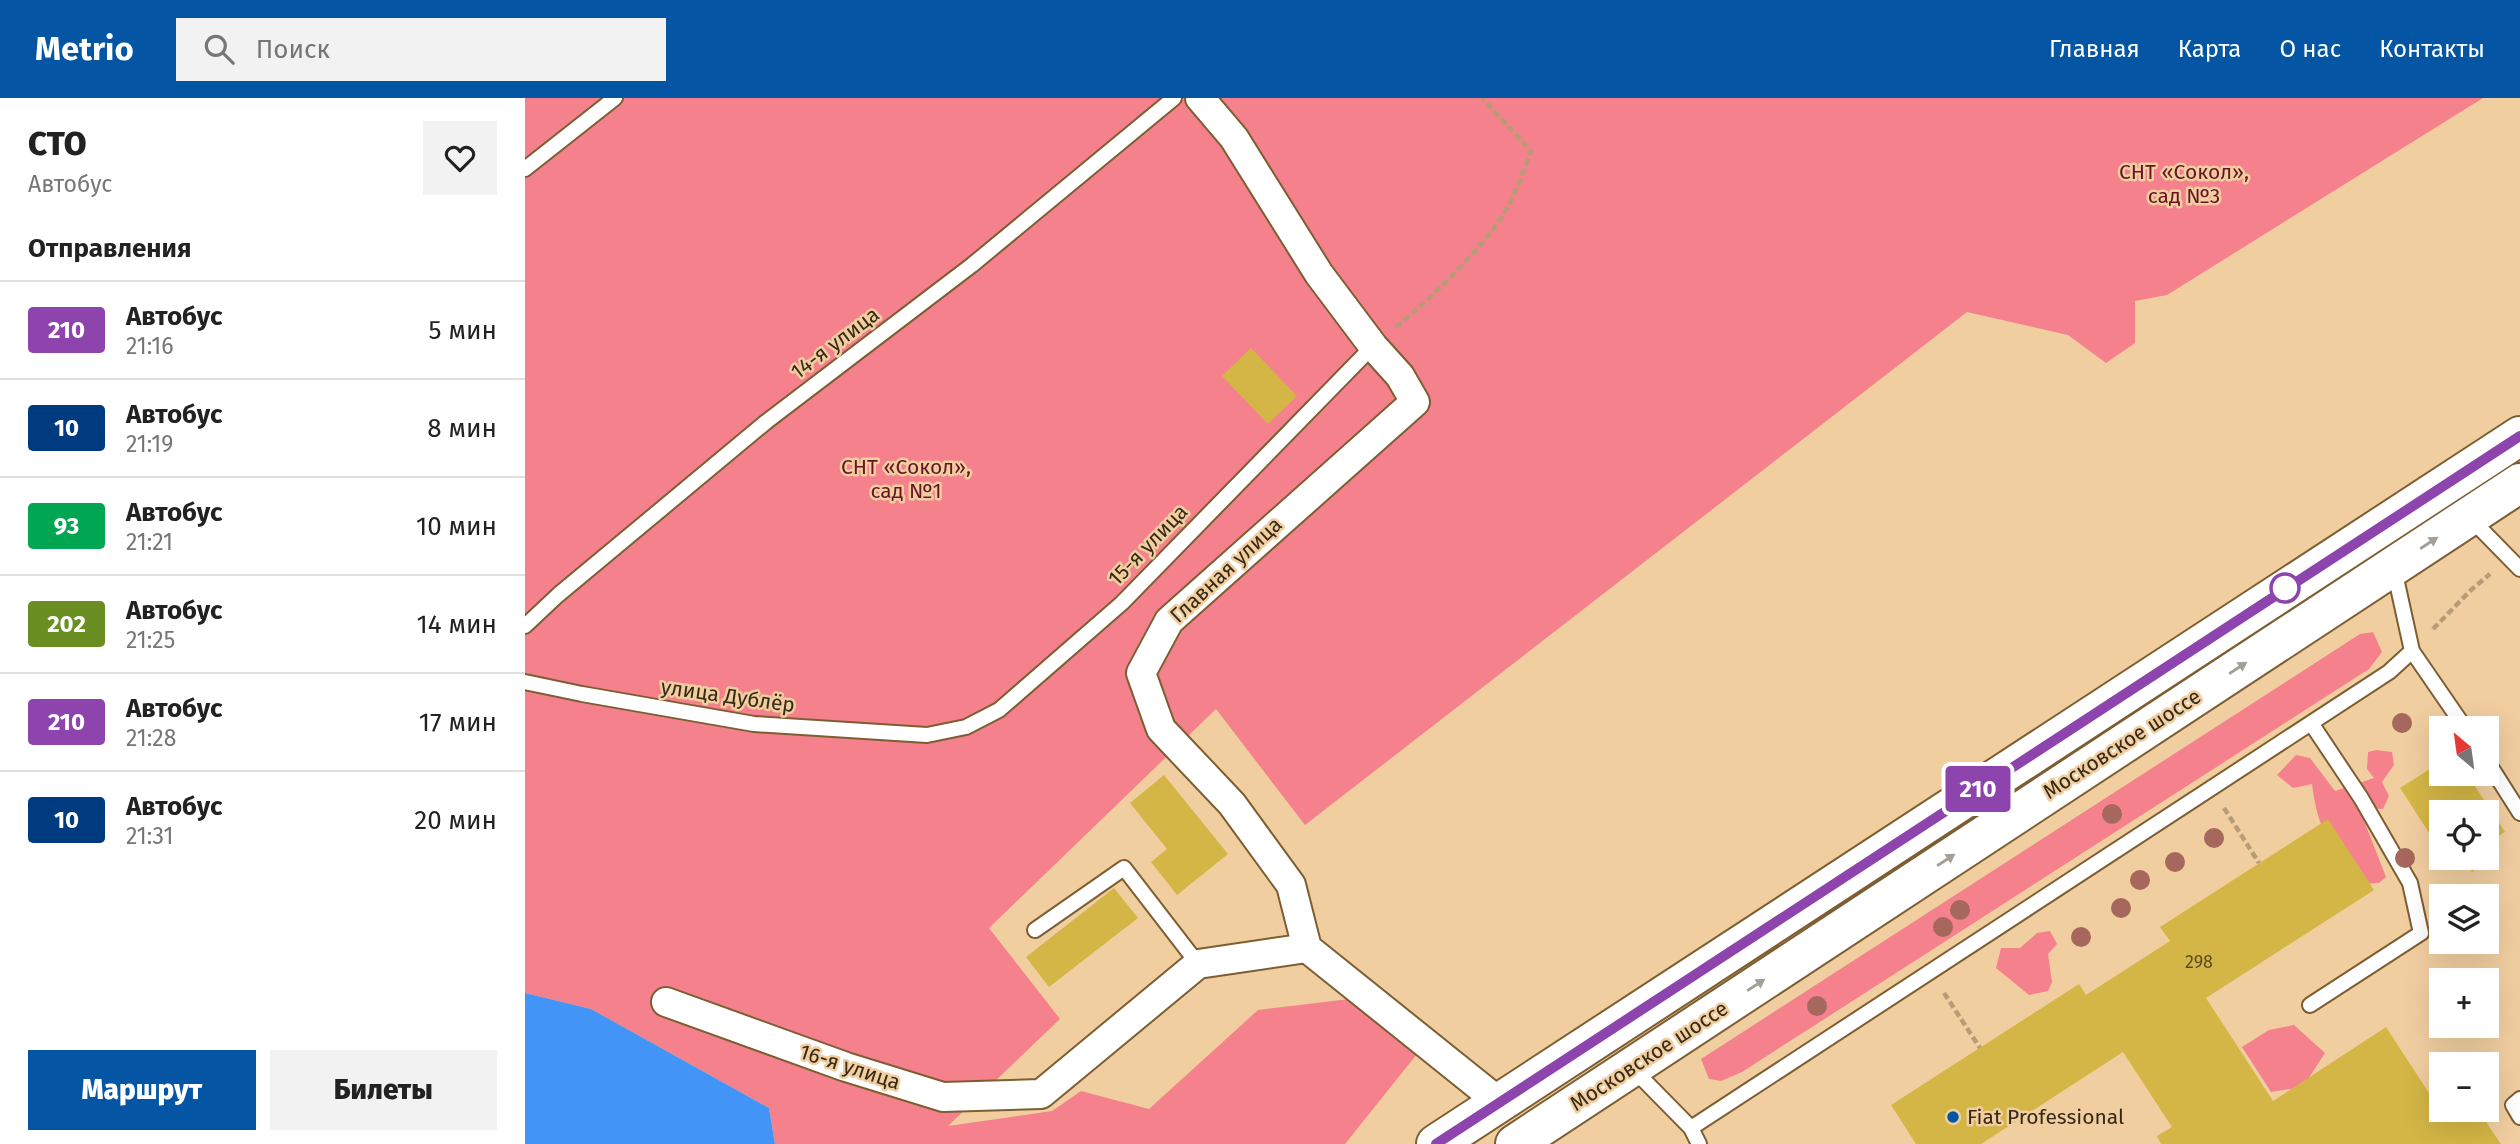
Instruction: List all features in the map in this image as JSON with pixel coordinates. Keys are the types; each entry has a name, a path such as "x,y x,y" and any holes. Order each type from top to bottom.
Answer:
{"main road":[{"name":"Московское шоссе","path":"1436,1144 2520,436"},
{"name":"Московское шоссе","path":"1514,1144 2520,483"}],"street":[{"name":"Главная улица","path":"1200,98 1234,138 1319,274 1373,346 1400,376 1415,402 1169,621 1141,673 1161,729 1232,804 1291,885 1307,948"},
{"path":"1198,964 1307,948 1500,1102"},
{"name":"16-я улица","path":"666,1002 846,1067 943,1097 1041,1094 1198,964"}],"lane":[{"path":"525,169 615,98"},
{"name":"14-я улица","path":"525,625 766,422 972,265 1174,98"},
{"name":"15-я улица","path":"926,734 966,727 999,710 1122,603 1373,346"},
{"path":"2469,517 2515,564"},
{"path":"2394,566 2412,650 2457,716"},
{"path":"1691,1128 2389,672 2412,650"},
{"name":"улица Дублёр","path":"525,682 754,724 926,734"},
{"path":"2310,1006 2421,933 2410,883 2361,798 2311,723"},
{"path":"2499,780 2520,813"},
{"path":"1035,930 1124,868 1198,964"},
{"path":"1631,1068 1691,1128 1699,1144"},
{"path":"2520,1099 2513,1105 2520,1116"}],"path":[{"path":"1373,346 1415,311 1495,227 1519,184 1531,151 1482,98"},
{"path":"2412,650 2472,589 2515,564"},
{"path":"2211,789 2259,863"},
{"path":"1930,972 1980,1048"}],"green space":[{"name":"СНТ «Сокол», сад №1","path":"525,98 2483,98 2167,295 2135,301 2135,343 2106,363 2068,335 1967,312 1305,825 1216,709 989,928 1060,1019 948,1126 1052,1111 1081,1091 1149,1109 1258,1010 1358,998 1421,1049 1345,1144 775,1144 769,1108 591,1009 525,993"},
{"path":"2373,632 2382,652 2369,669 1742,1072 1721,1081 1709,1079 1701,1059 2360,634"},
{"path":"2368,752 2392,752 2394,765 2382,782 2389,796 2383,809 2359,808 2386,877 2379,883 2359,884 2327,838 2318,814 2312,784 2293,788 2277,775 2296,755 2310,758 2335,791 2374,778 2367,769"},
{"path":"2050,931 2057,944 2048,954 2052,982 2048,991 2029,995 1996,968 2001,948 2020,948 2037,933"},
{"path":"2294,1025 2325,1053 2303,1087 2271,1092 2242,1047 2269,1030"}],"water":[{"path":"525,993 591,1009 769,1108 775,1144 525,1144"}],"building":[{"path":"1251,348 1297,396 1268,424 1222,376"},
{"path":"2429,770 2429,786 2475,786 2484,800 2429,800 2429,833 2400,788"},
{"path":"1164,775 1228,854 1177,895 1151,862 1167,849 1130,803"},
{"path":"2328,819 2374,890 2206,998 2273,1101 2386,1027 2429,1093 2429,1122 2486,1122 2501,1144 2161,1144 2157,1136 2172,1127 2123,1052 1981,1144 1916,1144 1891,1105 2079,984 2086,995 2170,941 2160,927"},
{"path":"2499,823 2505,832 2499,836"},
{"path":"1114,888 1138,918 1049,987 1026,957"}],"bus line":[{"name":"210","path":"1436,1144 2520,436"}],"place":[{"name":"Fiat Professional","path":"1953,1117"}],"park label":[{"name":"СНТ «Сокол», сад №3","path":"2184,184"}]}
